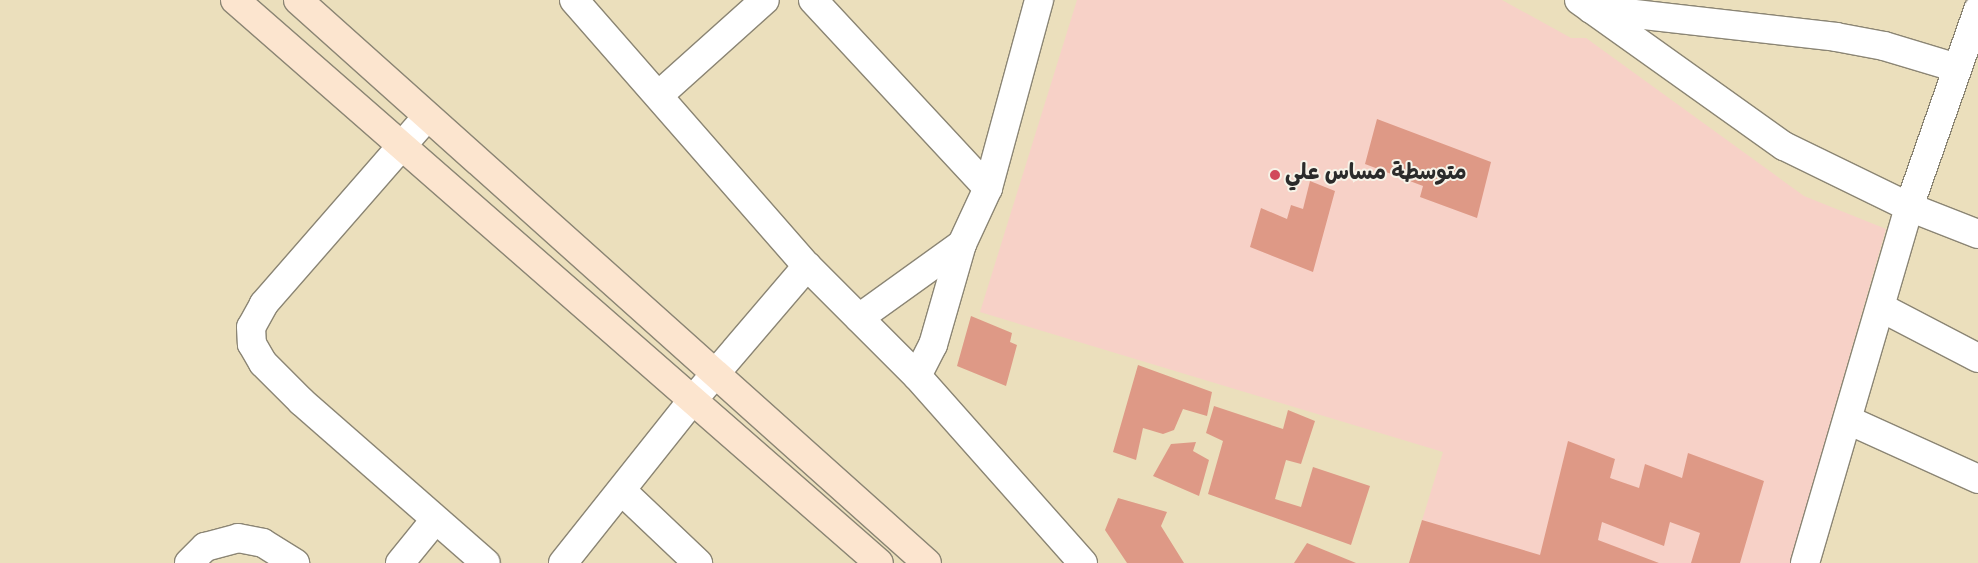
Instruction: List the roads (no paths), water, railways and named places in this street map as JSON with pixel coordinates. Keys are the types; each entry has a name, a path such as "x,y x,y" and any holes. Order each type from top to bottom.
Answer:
{"street":[{"path":"235,0 399,148 574,296 691,402 879,563"},
{"path":"298,0 426,118 599,268 927,563"},
{"path":"574,0 807,266 917,376 1083,563"},
{"path":"659,95 764,0"},
{"path":"813,0 988,188"},
{"path":"917,376 933,345 962,244 988,188 1039,0"},
{"path":"1585,4 1836,37 1884,46 1957,68"},
{"path":"1585,4 1784,146 1908,207 1978,234"},
{"path":"1805,563 1882,308 1908,207 1978,10"},
{"path":"426,118 264,304 251,327 252,344 263,363 302,402 486,563"},
{"path":"859,318 962,244"},
{"path":"563,563 691,402 807,266"},
{"path":"574,296 599,268"},
{"path":"1882,308 1978,357"},
{"path":"1848,420 1978,479"},
{"path":"622,491 698,563"},
{"path":"400,563 435,520"},
{"path":"189,563 205,547 238,538 263,543 295,563"}],"place":[{"name":"متوسطة مساس علي","path":"1275,175"}]}
